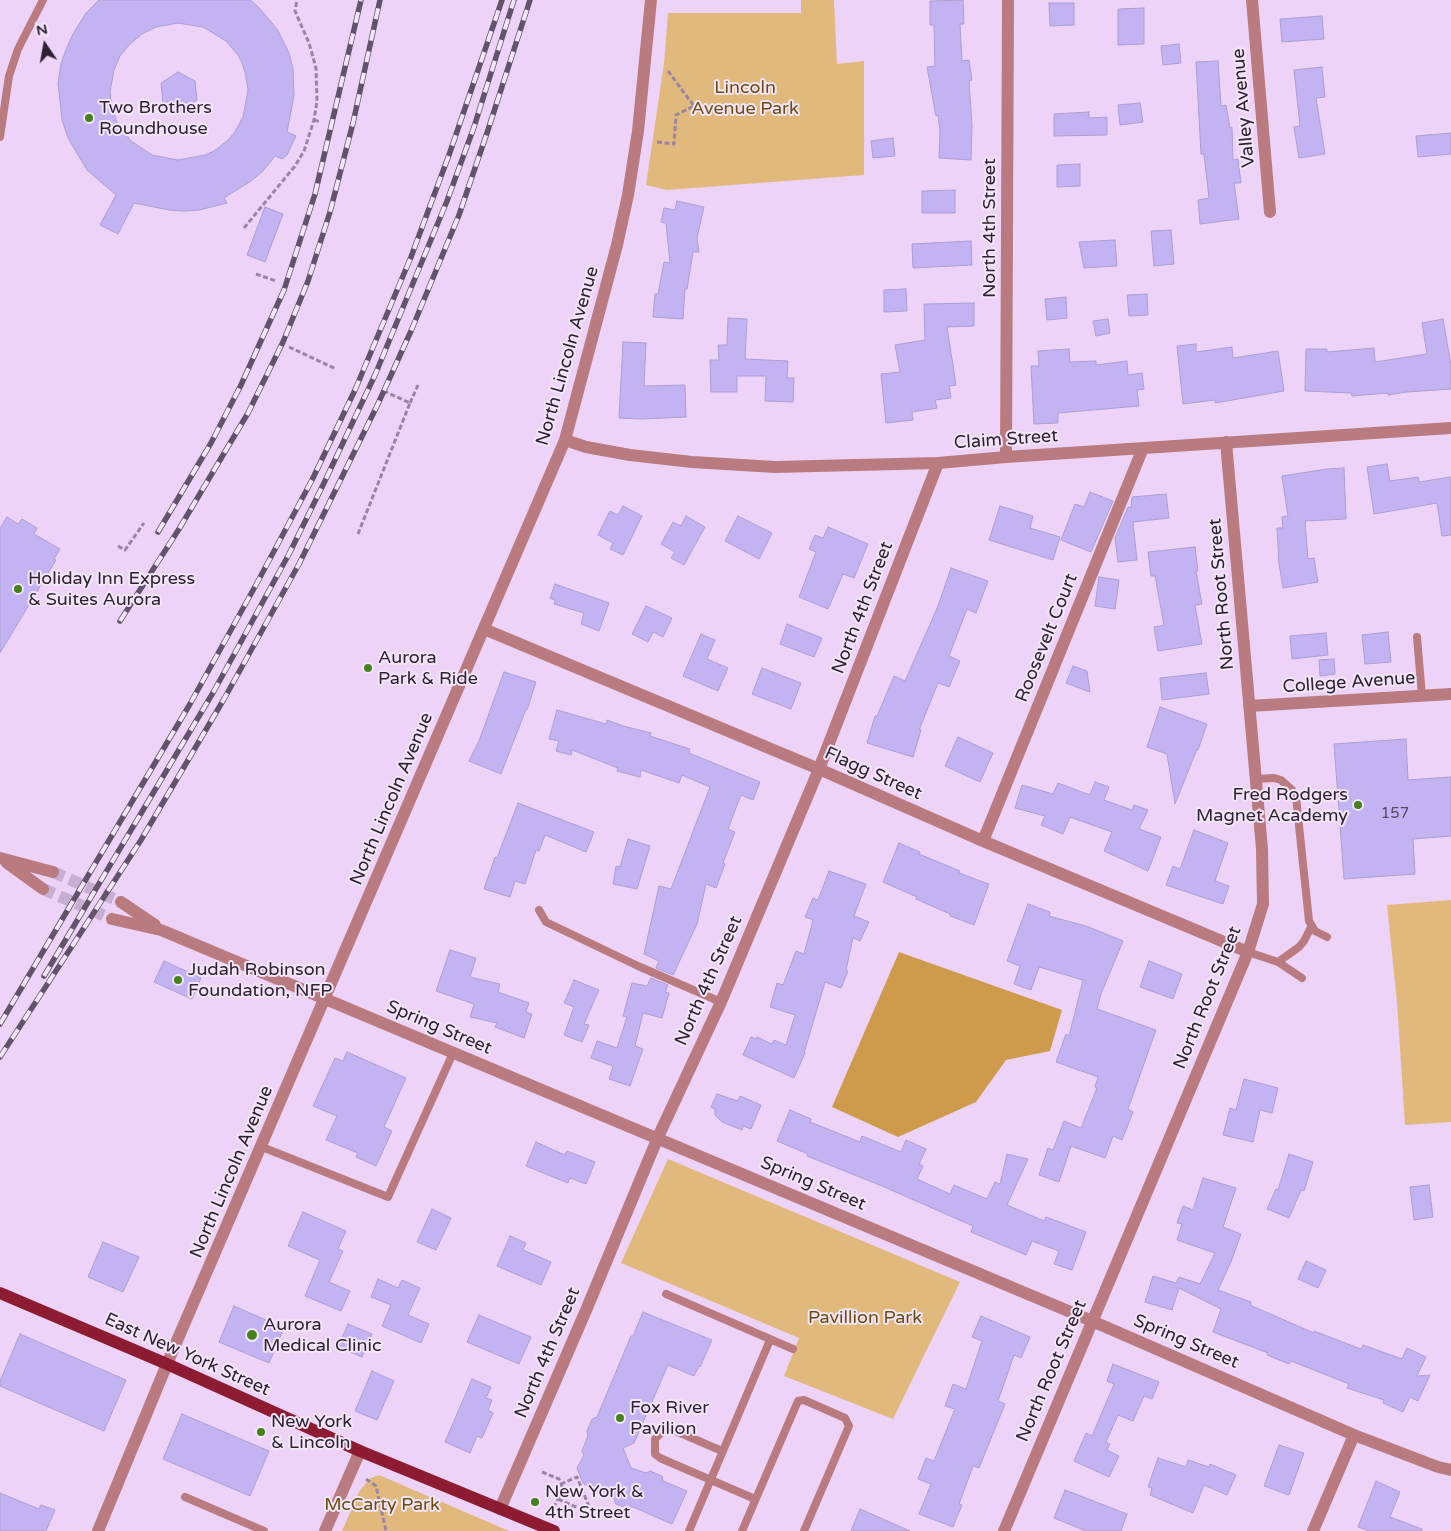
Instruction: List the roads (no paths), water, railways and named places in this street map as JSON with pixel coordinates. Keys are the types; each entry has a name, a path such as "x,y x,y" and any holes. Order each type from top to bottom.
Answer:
{"main road":[{"name":"East New York Street","path":"0,1293 167,1364 360,1451 554,1531"}],"street":[{"name":"North Lincoln Avenue","path":"98,1531 167,1364 565,440 617,245 628,196 638,131 651,0"},
{"name":"North 4th Street","path":"1006,457 1008,0"},
{"name":"Valley Avenue","path":"1252,0 1270,212"},
{"name":"Claim Street","path":"565,440 586,447 630,455 692,462 776,467 938,463 1451,428"},
{"name":"North Root Street","path":"1004,1531 1248,952 1263,904 1262,849 1226,442"},
{"name":"Roosevelt Court","path":"983,841 1143,448"},
{"name":"North 4th Street","path":"500,1508 587,1308 658,1137 721,1002 819,769 938,463"},
{"name":"Flagg Street","path":"484,629 819,769 983,841 1248,952"},
{"name":"College Avenue","path":"1249,706 1451,694"},
{"path":"0,859 53,872"},
{"path":"0,859 44,889"},
{"name":"Spring Street","path":"121,902 161,930"},
{"name":"Spring Street","path":"112,919 161,930 658,1137 1354,1434 1438,1467 1451,1470"},
{"path":"1313,1531 1354,1434"},
{"path":"325,1531 360,1451"}],"lane":[{"path":"0,137 9,76 18,49 43,0"},
{"path":"1417,637 1422,696"},
{"path":"1255,779 1274,778 1281,780 1287,784 1296,797 1308,915 1311,927 1327,938"},
{"path":"538,910 546,922 638,966 721,1002"},
{"path":"1278,962 1299,947 1311,927"},
{"path":"1248,952 1278,962 1302,978"},
{"path":"262,1147 388,1197 453,1052"},
{"path":"666,1294 793,1349"},
{"path":"689,1531 770,1340"},
{"path":"742,1531 798,1401 804,1400 845,1418 849,1426 804,1531"},
{"path":"722,1451 671,1429 664,1430 655,1439 655,1454 660,1458 755,1499"},
{"path":"184,1497 264,1531"}],"tunnel":[{"path":"53,872 121,902"},
{"path":"43,889 112,919"}],"railway":[{"path":"158,532 211,443 241,385 284,290 315,194 361,0"},
{"path":"120,621 179,529 248,413 283,342 308,281 330,212 353,123 380,0"},
{"path":"0,1024 190,704 312,480 355,390 411,257 449,155 502,0"},
{"path":"44,976 214,691 289,554 324,483 375,375 447,201 474,127 514,0"},
{"path":"0,1057 141,840 224,699 299,564 377,406 411,331 459,215 530,0"}],"place":[{"name":"Two Brothers Roundhouse","path":"89,118"},
{"name":"Holiday Inn Express & Suites Aurora","path":"18,589"},
{"name":"Aurora Park & Ride","path":"368,668"},
{"name":"Fred Rodgers Magnet Academy","path":"1358,805"},
{"name":"Judah Robinson Foundation, NFP","path":"178,980"},
{"name":"Aurora Medical Clinic","path":"252,1335"},
{"name":"Fox River Pavilion","path":"620,1418"},
{"name":"New York & Lincoln","path":"261,1432"},
{"name":"New York & 4th Street","path":"535,1502"}],"park label":[{"name":"Lincoln Avenue Park","path":"745,98"},
{"name":"Pavillion Park","path":"865,1318"},
{"name":"McCarty Park","path":"382,1505"}]}
